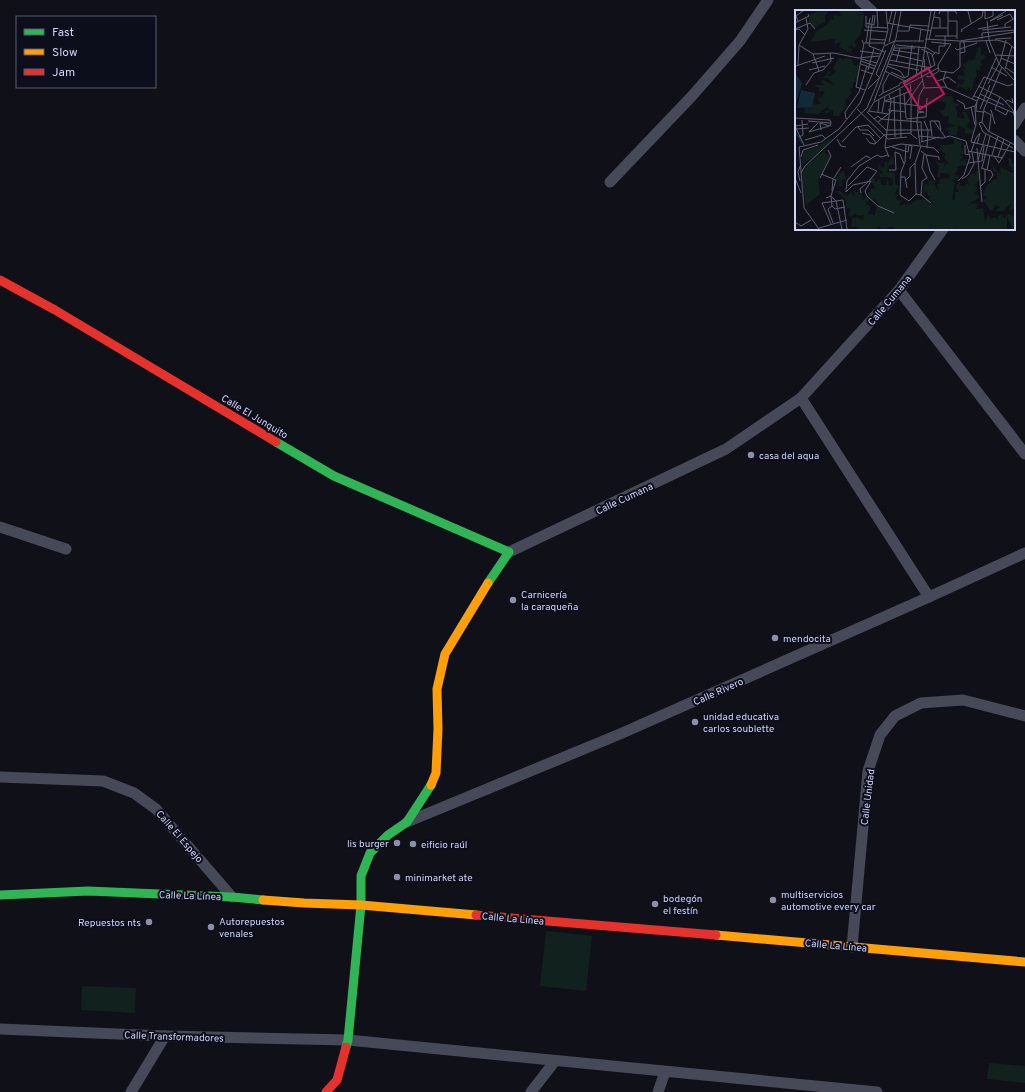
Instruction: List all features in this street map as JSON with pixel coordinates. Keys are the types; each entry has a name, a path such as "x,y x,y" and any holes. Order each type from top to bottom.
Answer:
{"street":[{"path":"610,182 697,90 740,40 768,0"},
{"path":"860,0 871,10"},
{"path":"1015,123 1025,108"},
{"path":"1015,141 1025,151"},
{"name":"Calle Cumana","path":"509,552 726,449 801,398 899,290 942,230"},
{"name":"Calle El Junquito","path":"0,280 55,310 334,476 509,552"},
{"path":"899,290 1025,454"},
{"path":"801,398 929,598"},
{"path":"0,527 66,549"},
{"path":"337,1092 338,1080 348,1040 362,876 370,853 388,835 407,822 430,789 436,773 438,728 437,689 445,654 509,552"},
{"name":"Calle Rivero","path":"407,822 620,734 929,598 1025,552"},
{"name":"Calle Unidad","path":"852,946 868,772 880,735 895,716 921,703 963,700 1025,716"},
{"name":"Calle El Espejo","path":"0,777 103,781 134,793 156,809 232,897"},
{"name":"Calle La Línea","path":"0,895 88,891 232,897 304,903 360,905 1025,962"},
{"name":"Calle Transformadores","path":"0,1029 165,1036 348,1040"},
{"path":"131,1092 165,1036"},
{"path":"348,1040 877,1092"},
{"path":"531,1092 555,1061"},
{"path":"658,1092 665,1072"},
{"path":"326,1092 338,1080"}],"shaded area":[{"path":"546,931 592,936 586,991 540,986"},
{"path":"82,986 136,988 135,1013 81,1010"},
{"path":"989,1063 1025,1066 1025,1083 987,1079"}],"traffic: fast":[{"path":"276,442 334,476 509,552 488,583"},
{"path":"346,1047 348,1040 361,905 361,876 370,853 388,835 407,822 431,785"},
{"path":"0,895 88,891 232,897 263,900"}],"traffic: slow":[{"path":"431,785 436,773 438,729 437,689 445,654 488,583"},
{"path":"263,900 361,905 476,915"},
{"path":"716,935 1025,962"}],"traffic: jam":[{"path":"0,280 55,310 276,442"},
{"path":"476,915 716,935"},
{"path":"326,1092 337,1080 346,1047"}],"place":[{"name":"casa del aqua","path":"751,455"},
{"name":"Carnicería la caraqueña","path":"513,600"},
{"name":"mendocita","path":"775,638"},
{"name":"unidad educativa carlos soublette","path":"695,722"},
{"name":"lis burger","path":"397,843"},
{"name":"eificio raúl","path":"413,844"},
{"name":"minimarket ate","path":"397,877"},
{"name":"multiservicios automotive every car","path":"773,900"},
{"name":"bodegón el festín","path":"655,904"},
{"name":"Repuestos nts","path":"149,922"},
{"name":"Autorepuestos venales","path":"211,927"}]}
